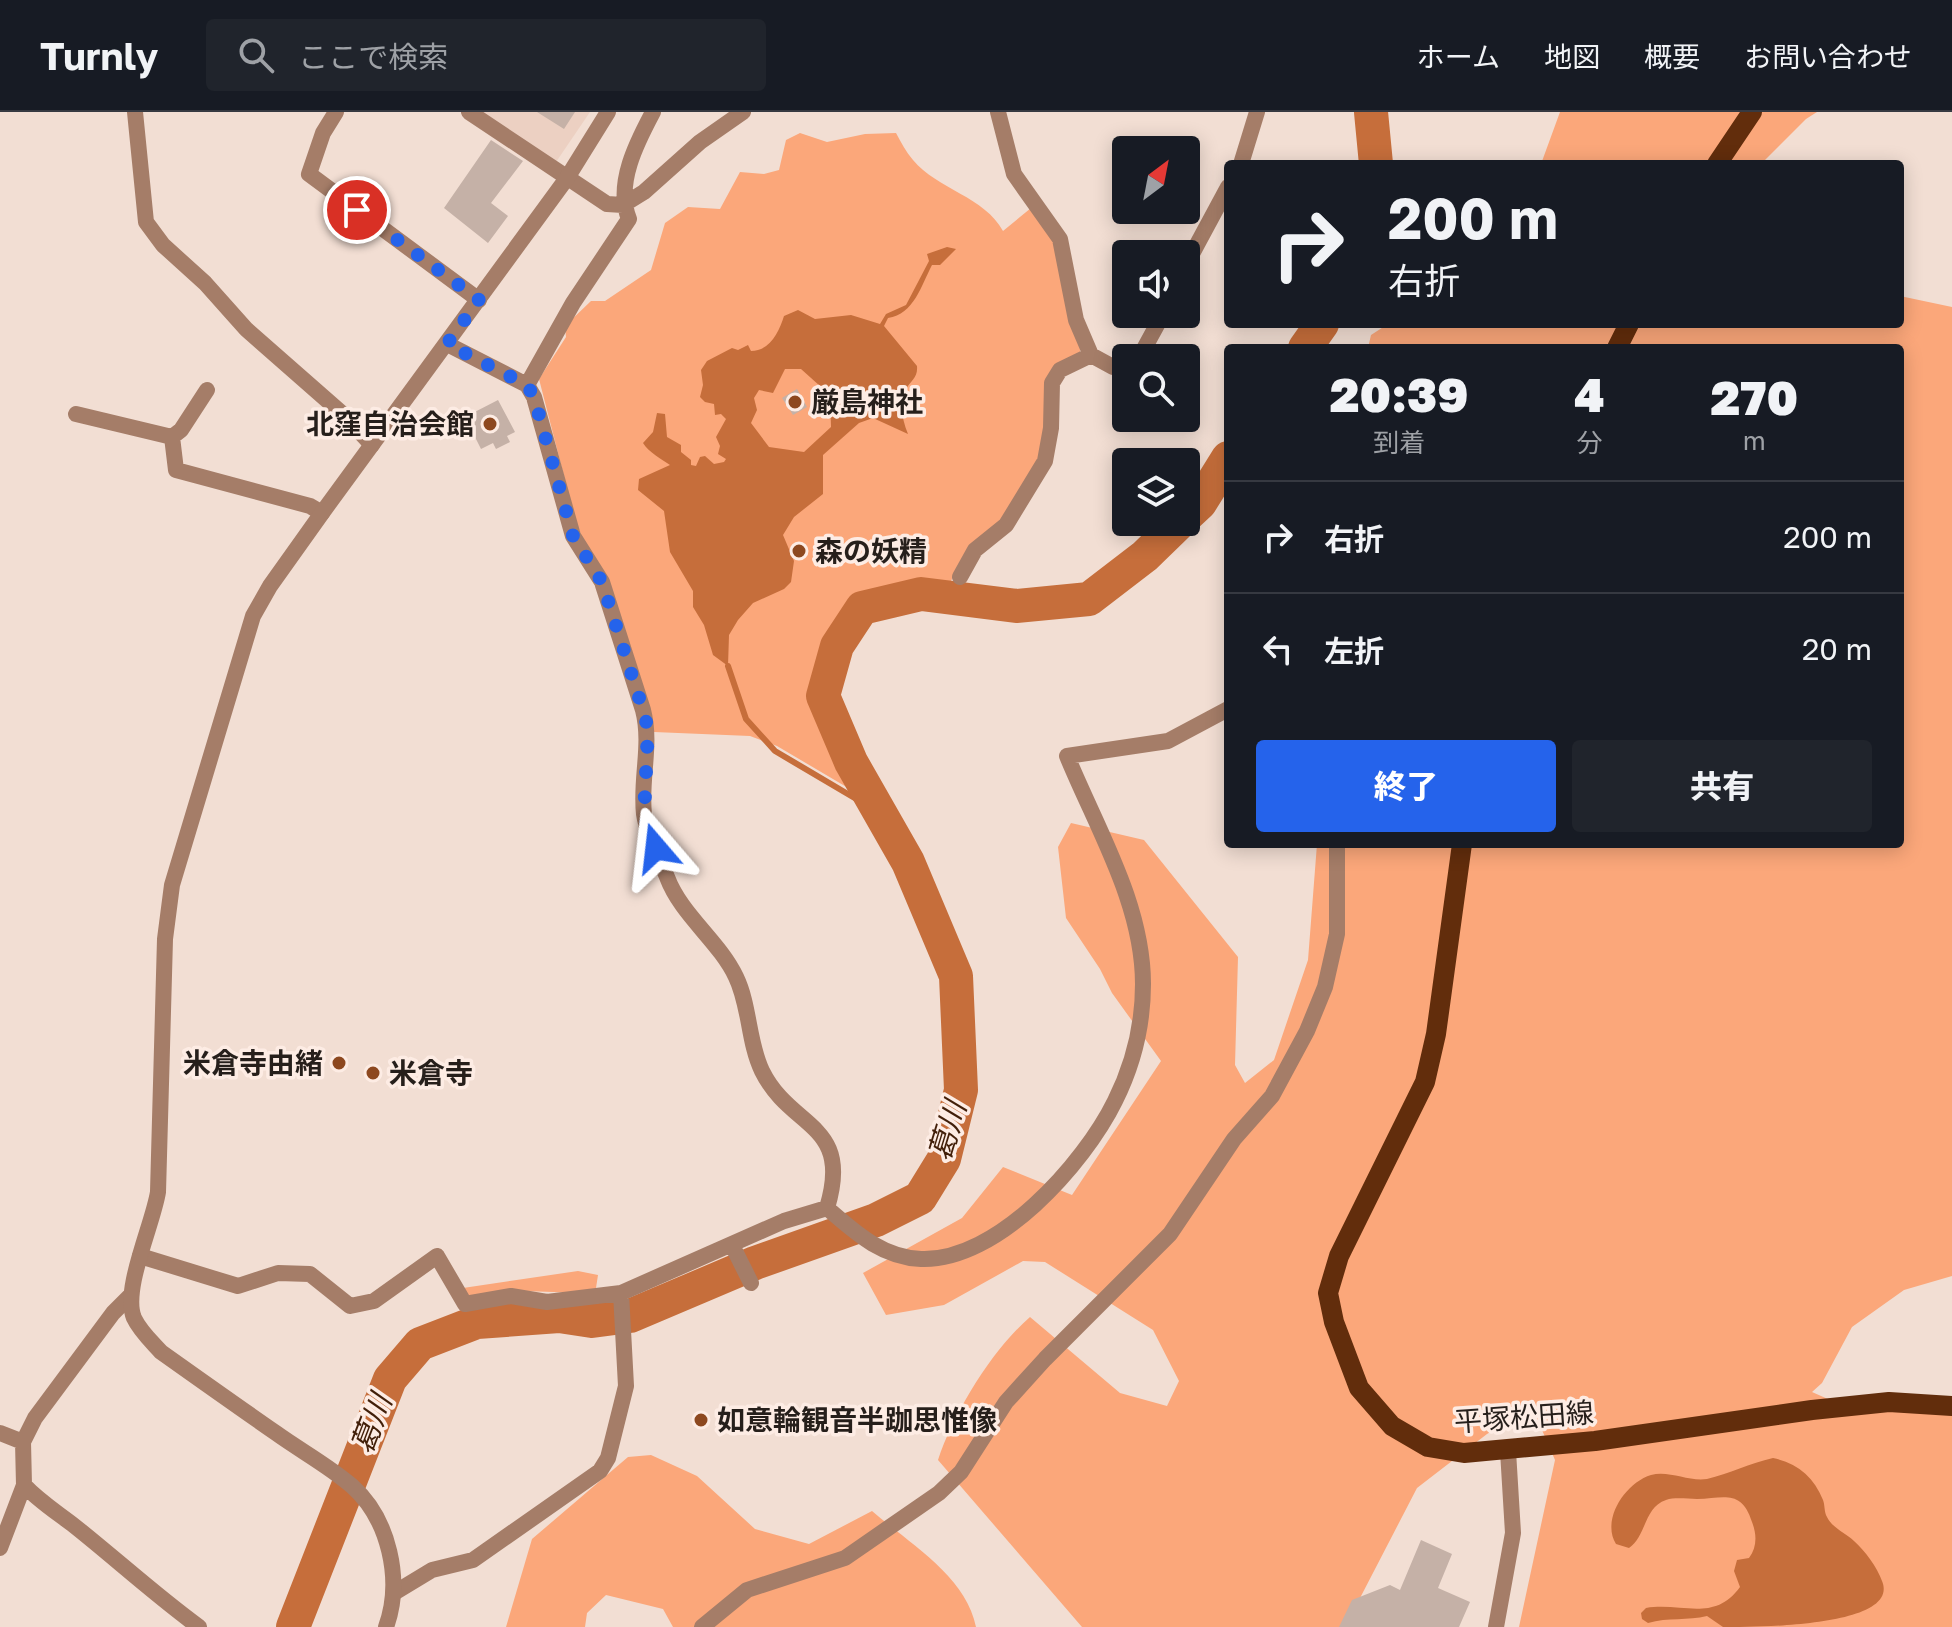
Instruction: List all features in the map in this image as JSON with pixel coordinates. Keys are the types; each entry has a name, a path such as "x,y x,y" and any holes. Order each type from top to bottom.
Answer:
{"main road":[{"path":"1720,160 1752,112"},
{"name":"平塚松田線","path":"1461,848 1436,1034 1425,1082 1339,1256 1328,1293 1334,1322 1359,1388 1392,1426 1428,1447 1464,1453 1508,1451 1889,1402 1952,1406"}],"street":[{"path":"135,112 146,222 163,245 205,283 246,329 345,416 372,445"},
{"path":"336,112 323,133 309,174 479,300"},
{"path":"469,112 607,204 623,205 644,192 700,142 743,112"},
{"path":"386,1627 394,1593 392,1561 379,1521 365,1501 339,1476 161,1352 132,1315 129,1297 153,1220 158,1192 165,939 172,885 253,616 322,513 567,178 608,112"},
{"path":"527,385 573,303 629,219 623,205 637,142 653,112"},
{"path":"998,112 1014,174 1060,239 1076,320 1091,355 1112,366"},
{"path":"1242,160 1257,112"},
{"path":"1199,240 1224,194"},
{"path":"447,344 527,385 539,410 573,536 602,582 643,710 648,729 644,815 668,882 738,980 761,1070 776,1091 824,1138 830,1150 834,1175 832,1213"},
{"path":"960,577 975,550 1006,525 1045,461 1051,428 1052,383 1060,370 1091,355"},
{"path":"172,437 181,430 207,390"},
{"path":"76,414 172,437"},
{"path":"172,437 176,470 310,506 322,513"},
{"path":"140,1256 238,1286 278,1273 310,1274 350,1306 374,1301 437,1256 465,1304 511,1296 547,1302 621,1296 784,1221 832,1213 863,1239 886,1252 919,1259 943,1257 992,1237 1054,1186 1086,1147 1115,1102 1140,1029 1140,938 1129,903 1067,756 1168,741 1224,711"},
{"path":"702,1627 747,1590 845,1558 939,1493 961,1472 1006,1402 1170,1234 1234,1139 1272,1096 1307,1031 1325,987 1337,934 1337,848"},
{"path":"732,1245 751,1283"},
{"path":"394,1593 432,1570 473,1560 600,1471 608,1458 626,1386 621,1296"},
{"path":"0,1548 24,1485 23,1442 35,1418 113,1313 129,1297"},
{"path":"0,1433 23,1442"},
{"path":"1496,1627 1513,1533 1508,1451"},
{"path":"24,1485 45,1506 71,1523 146,1588 199,1627"}],"shaded area":[{"path":"477,112 590,112 554,165"},
{"path":"1560,112 1817,112 1765,160 1542,160"},
{"path":"800,133 827,142 865,134 896,133 908,154 923,170 985,210 1003,231 1031,208 1058,241 1081,341 1080,352 1057,368 1041,454 1004,520 970,545 951,581 908,583 880,591 844,618 831,635 821,655 816,677 818,721 834,758 855,792 777,746 750,736 654,732 609,584 582,538 574,515 539,379 566,337 565,326 591,301 605,301 651,270 665,223 688,207 720,209 740,172 764,174 779,170 786,140"},
{"path":"947,247 956,249 940,265 932,265 910,305 888,318 884,326 917,366 902,406 908,434 873,418 859,423 823,455 823,494 794,517 783,535 794,561 791,582 784,589 753,603 738,620 729,635 728,666 713,655 704,625 693,607 693,591 670,552 664,511 638,490 639,479 670,465 643,443 653,432 657,413 665,414 667,437 681,445 681,452 691,460 691,465 696,466 700,457 705,456 714,464 724,462 726,459 718,454 720,446 716,437 726,419 721,414 715,415 714,404 700,397 703,385 701,370 707,361 732,348 738,350 748,345 751,351 763,348 776,334 784,316 798,310 815,319 851,315 880,324 886,314 906,305 929,261 927,254","holes":["785,369 801,369 830,395 831,427 804,452 769,447 751,423 757,410 754,398 759,390 773,393"]},
{"path":"1904,297 1952,307 1952,1276 1904,1290 1852,1327 1822,1383 1812,1392 1855,1411 1952,1413 1952,1627 1519,1627 1555,1460 1532,1407 1487,1434 1417,1488 1345,1627 1082,1627 938,1460 964,1402 988,1364 1030,1317 1120,1393 1167,1406 1179,1381 1153,1330 1045,1262 1023,1261 944,1305 886,1315 863,1273 962,1218 1003,1167 1072,1195 1161,1061 1112,993 1066,918 1058,847 1071,823 1144,840 1238,957 1235,1065 1245,1083 1274,1060 1308,960 1317,848 1904,848 1904,344 1369,344 1371,335 1382,328 1904,328"},
{"path":"578,1271 598,1275 596,1288 582,1293 524,1291 466,1296 463,1288"},
{"path":"651,1455 697,1476 755,1529 809,1544 872,1511 949,1577 961,1592 976,1627 673,1627 663,1609 606,1595 587,1613 585,1627 506,1627 532,1539 628,1457"},
{"path":"1773,1458 1797,1467 1815,1484 1829,1521 1851,1538 1874,1565 1882,1581 1882,1596 1870,1608 1849,1616 1793,1625 1723,1627 1707,1616 1648,1623 1642,1619 1641,1613 1646,1608 1708,1608 1730,1598 1740,1587 1734,1571 1737,1560 1749,1558 1752,1554 1755,1532 1748,1511 1737,1500 1724,1497 1673,1499 1653,1509 1639,1537 1629,1548 1616,1544 1611,1524 1625,1494 1641,1479 1651,1475 1707,1479"}],"building":[{"path":"537,112 575,112 564,129"},
{"path":"491,140 523,161 491,203 508,216 488,243 444,208"},
{"name":"厳島神社","path":"797,389 807,407 793,415 782,398"},
{"name":"北窪自治会館","path":"498,400 515,432 507,436 510,442 496,449 493,443 481,449 465,417"},
{"path":"1421,1540 1452,1554 1438,1588 1470,1602 1459,1627 1339,1627 1352,1600 1390,1585 1400,1590"}],"waterway":[{"name":"葛川","path":"1371,112 1376,160"},
{"name":"葛川","path":"1308,344 1319,328"},
{"name":"葛川","path":"1200,503 1224,464"},
{"name":"葛川","path":"293,1627 390,1379 420,1344 477,1322 559,1316 592,1321 630,1316 755,1263 876,1220 920,1198 944,1159 961,1090 956,976 908,862 851,762 823,696 837,646 862,608 921,594 1016,606 1089,599 1166,536"},
{"path":"728,666 746,719 775,751 880,813"}],"place":[{"name":"厳島神社","path":"795,402"},
{"name":"北窪自治会館","path":"490,424"},
{"name":"森の妖精","path":"799,551"},
{"name":"米倉寺由緒","path":"339,1063"},
{"name":"米倉寺","path":"373,1073"},
{"name":"如意輪観音半跏思惟像","path":"701,1420"}],"route":[{"path":"357,210 479,300 447,344 527,385 534,397 573,536 602,582 643,710 648,729 644,815 656,848"}]}
